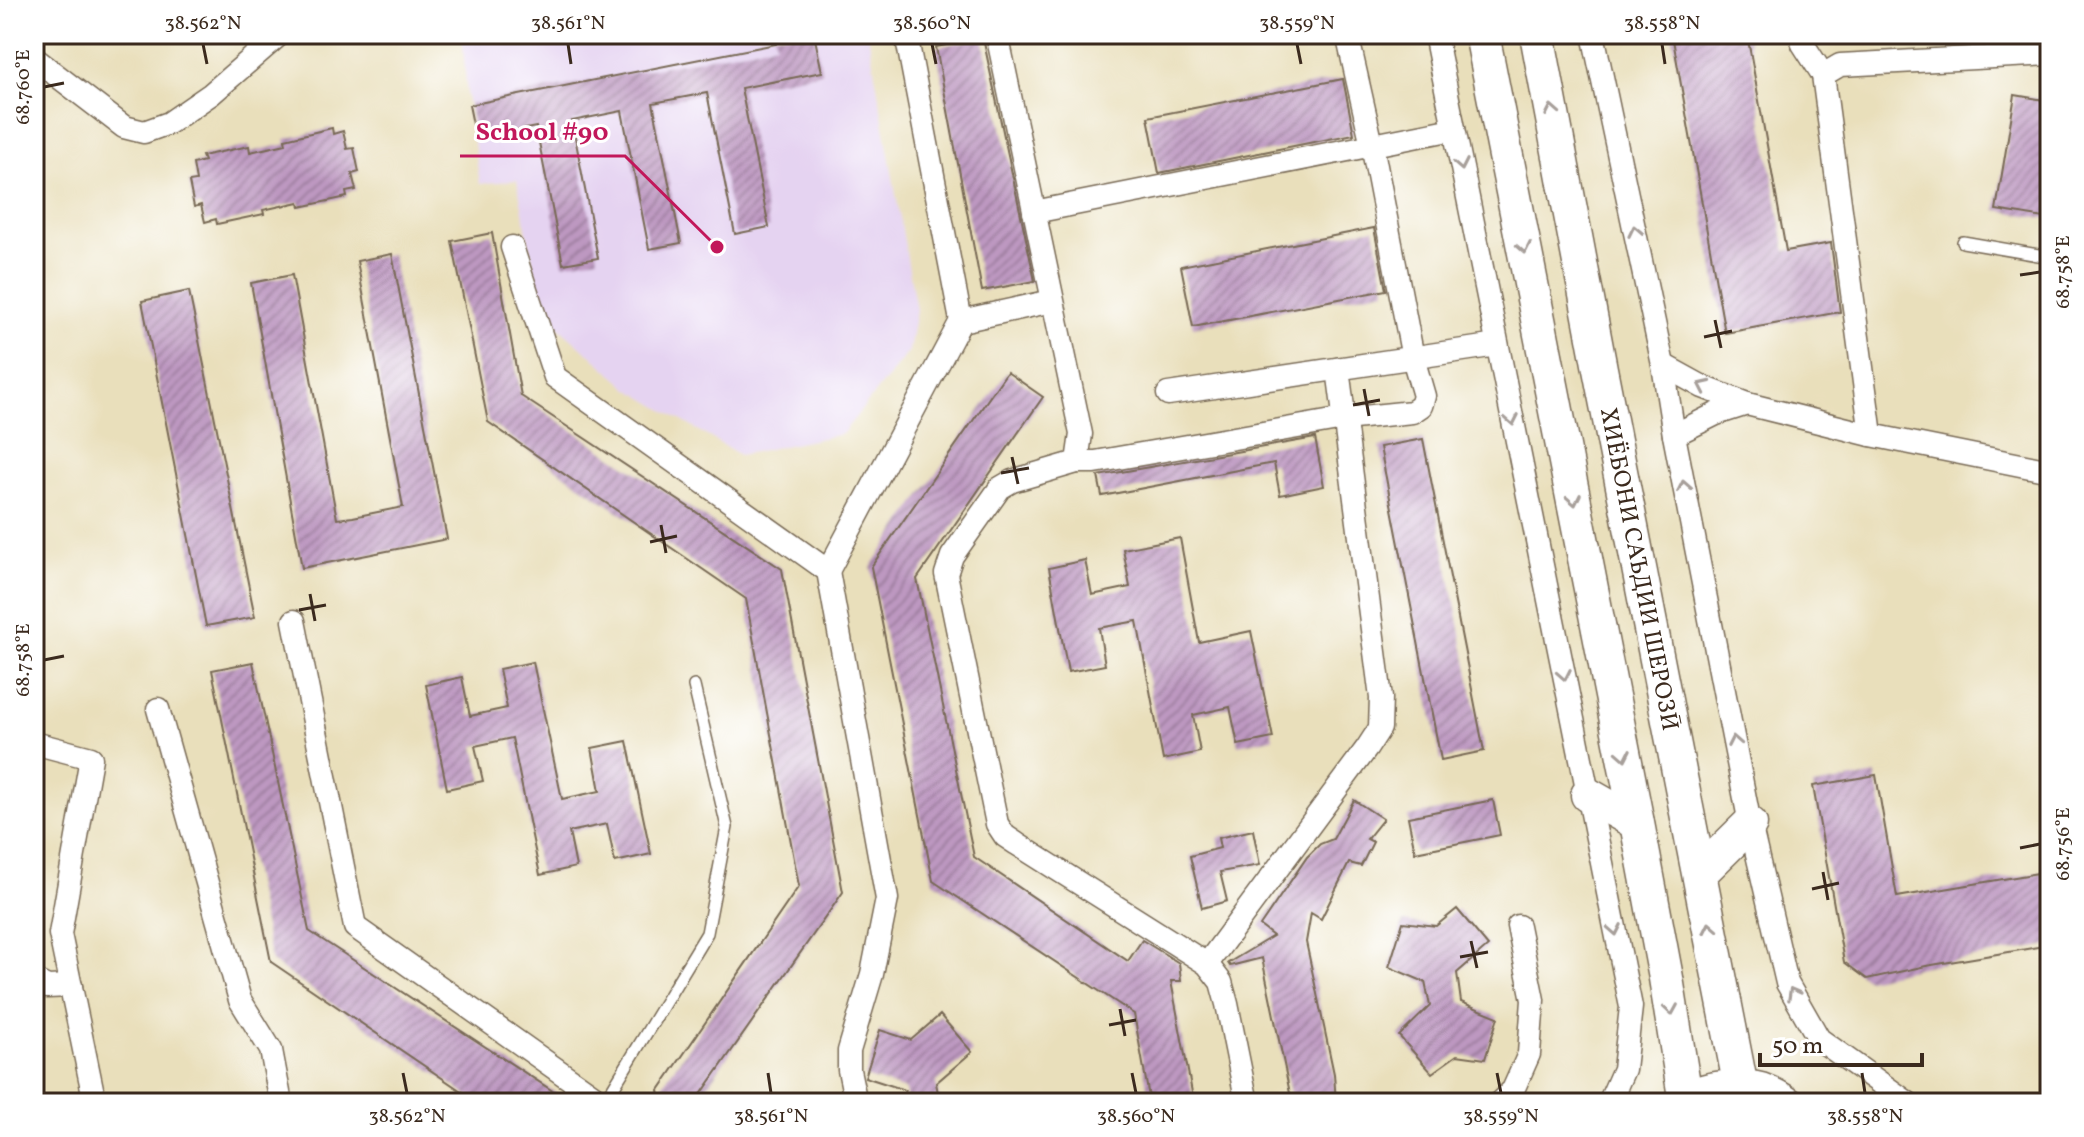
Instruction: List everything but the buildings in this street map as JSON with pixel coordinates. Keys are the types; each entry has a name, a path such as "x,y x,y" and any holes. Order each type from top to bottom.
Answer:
{"main road":[{"path":"1482,34 1637,823 1666,978 1683,1101 1721,1086 1743,1095 1762,1088 1789,1101"},
{"name":"ХИЁБОНИ САЪДИИ ШЕРОЗӢ","path":"1537,34 1743,1095"},
{"path":"1588,795 1637,823"},
{"path":"1700,873 1750,824"}],"street":[{"path":"34,58 124,127 144,132 169,123 211,94 280,34"},
{"path":"856,1103 849,1070 849,1051 872,974 887,899 828,571 961,321 906,34"},
{"path":"997,34 1081,434 1077,462"},
{"path":"1247,1103 1221,982 1207,964 1005,836 997,824 946,574 952,556 1000,488 1012,481 1077,462 1095,462 1344,419 1412,412 1421,406 1424,396 1413,358 1347,34"},
{"path":"1435,34 1631,1007 1624,1069 1609,1103"},
{"path":"1593,34 1663,365 1750,824 1787,983 1819,1039 1908,1103"},
{"path":"1801,34 1803,44 1823,75 1871,435"},
{"path":"1823,75 1840,65 2050,54"},
{"path":"1034,212 1454,129"},
{"path":"512,247 555,377 828,571"},
{"path":"961,321 1052,301"},
{"path":"1168,394 1497,345"},
{"path":"1663,365 1703,387 1747,404 1871,435 2050,471"},
{"path":"1207,964 1380,728 1381,698 1338,369"},
{"path":"1674,435 1716,414 1747,404"},
{"path":"294,621 355,927 604,1103"},
{"path":"158,709 240,1000 271,1050 281,1103"},
{"path":"34,743 91,758 60,934 95,1103"},
{"path":"1499,1103 1513,1090 1529,1054 1533,1000 1518,926"},
{"path":"34,980 47,987 71,986"}],"lane":[{"path":"1963,242 2050,257"},
{"path":"604,1103 707,933 727,827 694,686"}],"shaded area":[{"path":"462,34 868,34 916,310 909,351 842,434 739,455 629,389 542,312 517,180 480,184"}],"place":[{"name":"School #90","path":"717,247"}]}
